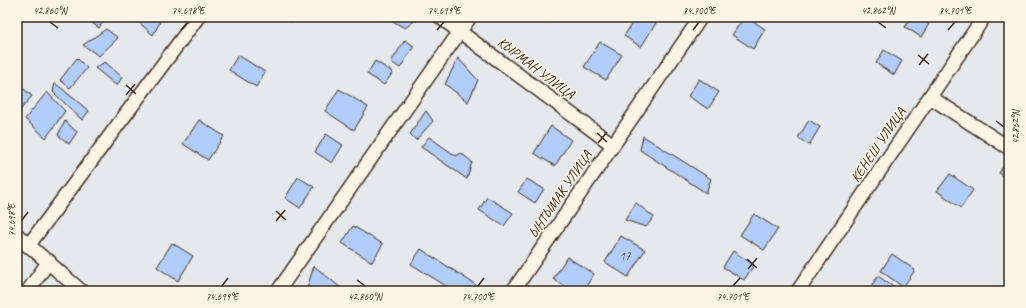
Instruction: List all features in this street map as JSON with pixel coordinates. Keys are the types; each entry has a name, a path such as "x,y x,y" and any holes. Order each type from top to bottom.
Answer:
{"street":[{"path":"28,246 198,17"},
{"name":"КЫРМАН УЛИЦА","path":"440,17 613,145"},
{"path":"278,291 470,17"},
{"name":"ЫНТЫМАК УЛИЦА","path":"513,291 701,17"},
{"name":"КЕНЕШ УЛИЦА","path":"798,291 984,17"},
{"path":"930,97 1009,148"},
{"path":"17,236 49,261 81,291"},
{"path":"28,291 49,261"}],"building":[{"path":"106,17 99,28 85,18"},
{"path":"133,17 154,17 160,22 153,35"},
{"path":"283,17 295,17 292,22"},
{"path":"385,17 411,17 416,20 405,28"},
{"path":"540,17 551,17 547,23"},
{"path":"636,17 646,17 656,23 641,47 624,36"},
{"path":"744,17 747,17 765,29 753,49 732,35"},
{"path":"911,17 918,17 929,24 921,37 905,27"},
{"path":"106,29 118,38 99,56 83,45"},
{"path":"405,40 414,46 400,68 391,62"},
{"path":"600,42 622,55 606,80 584,67"},
{"path":"884,50 902,61 894,75 876,63"},
{"path":"238,55 265,72 256,87 229,70"},
{"path":"77,58 87,68 70,88 60,80"},
{"path":"458,58 478,80 468,102 445,84"},
{"path":"375,61 393,72 384,85 367,74"},
{"path":"105,62 122,77 117,86 95,68"},
{"path":"699,79 719,92 708,109 688,96"},
{"path":"17,83 32,96 17,114"},
{"path":"55,83 89,111 82,120 53,92"},
{"path":"339,89 368,107 354,130 325,111"},
{"path":"47,92 65,111 46,138 25,119"},
{"path":"426,111 433,121 416,140 410,134"},
{"path":"199,120 224,136 208,160 183,144"},
{"path":"809,120 820,127 809,145 798,138"},
{"path":"65,121 77,132 69,144 58,135"},
{"path":"551,126 571,140 555,166 534,153"},
{"path":"326,134 343,145 332,163 315,152"},
{"path":"643,136 711,179 706,193 640,150"},
{"path":"429,137 456,156 461,153 472,162 467,179 421,147"},
{"path":"1007,160 1009,162 1009,180 999,173"},
{"path":"950,174 973,190 961,208 937,191"},
{"path":"298,177 314,187 300,208 285,198"},
{"path":"527,179 544,189 535,203 518,192"},
{"path":"487,197 513,213 504,226 479,210"},
{"path":"636,203 654,217 646,227 625,220"},
{"path":"754,214 778,229 764,250 740,235"},
{"path":"353,226 383,244 372,262 342,243"},
{"path":"621,236 645,250 628,277 605,262"},
{"path":"172,243 193,256 178,281 157,267"},
{"path":"421,249 482,289 481,291 454,291 411,264"},
{"path":"733,251 754,265 744,280 723,267"},
{"path":"892,254 915,270 903,287 881,271"},
{"path":"567,257 594,274 583,291 572,291 553,279"},
{"path":"314,266 341,288 340,291 306,291"},
{"path":"878,276 899,291 868,291"}]}
